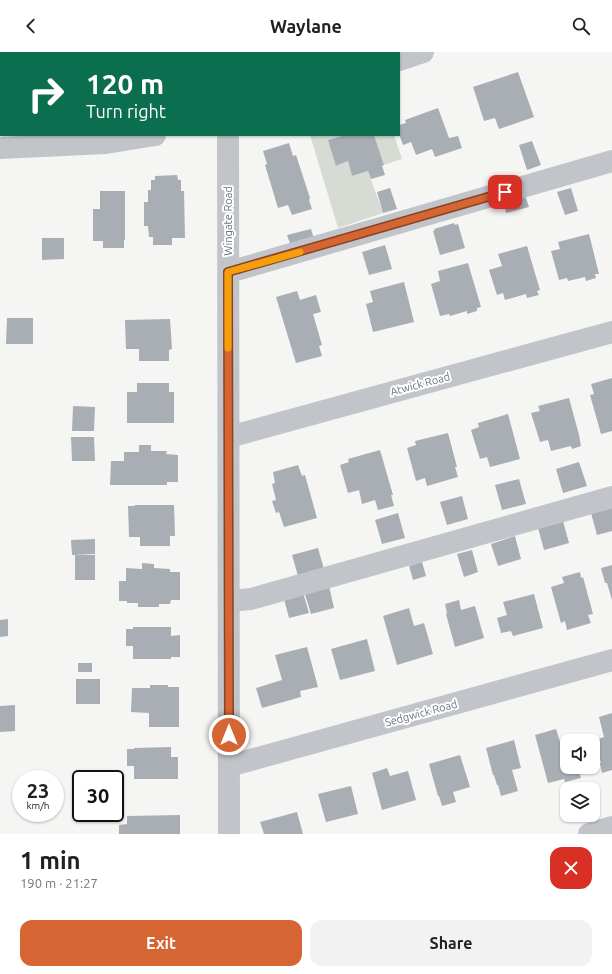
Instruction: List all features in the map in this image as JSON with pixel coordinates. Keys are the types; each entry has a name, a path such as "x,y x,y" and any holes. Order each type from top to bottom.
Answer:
{"street":[{"path":"400,60 423,52"},
{"path":"0,148 106,143 149,136"},
{"name":"Wingate Road","path":"228,136 230,834"},
{"path":"228,272 612,161"},
{"name":"Atwick Road","path":"229,437 612,332"},
{"path":"229,601 251,599 612,497"},
{"name":"Sedgwick Road","path":"229,766 612,660"},
{"path":"589,834 612,827"}],"shaded area":[{"path":"310,136 346,136 337,166 348,161 352,176 368,171 383,213 338,228"},
{"path":"374,136 394,136 402,159 384,165"}],"building":[{"path":"518,72 534,117 499,129 495,118 484,121 473,87"},
{"path":"438,108 449,138 458,136 462,148 435,157 432,149 416,155 411,142 403,145 400,136 400,125 406,123 405,120"},
{"path":"342,136 374,136 384,165 382,166 385,175 371,179 368,171 352,176 348,161 336,166 328,140"},
{"path":"532,141 541,165 527,170 519,145"},
{"path":"289,143 293,156 296,155 310,198 309,200 312,209 292,215 288,205 278,208 265,165 267,164 263,151"},
{"path":"177,175 178,180 181,180 181,191 184,191 185,238 172,238 172,245 153,245 153,237 149,237 148,226 144,226 144,202 148,202 148,190 151,190 151,180 155,180 155,176"},
{"path":"390,188 397,209 383,213 377,192"},
{"path":"571,188 578,211 565,215 557,192"},
{"path":"100,191 125,191 124,248 103,248 103,241 93,241 93,209 100,209"},
{"path":"525,195 529,207 506,213 503,200"},
{"path":"454,223 455,225 458,224 465,248 440,255 433,231 435,230 434,229"},
{"path":"311,229 315,242 292,249 287,235"},
{"path":"589,234 599,274 595,274 596,278 586,281 585,277 568,281 567,278 559,280 551,251 560,249 558,242"},
{"path":"42,238 64,238 64,259 42,260"},
{"path":"385,245 392,269 369,275 362,252"},
{"path":"527,246 540,290 537,291 539,295 527,298 526,294 505,300 503,293 497,295 489,270 502,266 498,254"},
{"path":"468,263 481,307 477,308 477,311 467,314 467,311 450,316 449,314 440,316 431,284 440,281 438,271"},
{"path":"404,282 414,322 373,332 366,304 373,302 370,291"},
{"path":"297,291 300,300 316,295 321,312 313,314 322,345 319,346 322,356 296,363 276,297"},
{"path":"7,318 33,318 33,344 6,344"},
{"path":"170,319 172,349 169,350 169,361 139,361 139,349 126,349 125,320"},
{"path":"612,378 612,431 601,434 590,395 594,394 591,384"},
{"path":"137,383 169,383 169,392 174,392 174,423 127,423 127,392 137,392"},
{"path":"569,398 581,446 572,449 571,446 551,451 548,440 540,442 531,413 540,411 538,406"},
{"path":"73,406 95,407 94,431 72,431"},
{"path":"508,414 520,459 490,467 487,457 480,459 471,430 479,427 478,423"},
{"path":"448,433 457,467 455,467 458,477 427,486 425,478 416,481 407,448 416,445 415,441"},
{"path":"71,437 94,437 95,461 72,461"},
{"path":"139,445 151,445 151,451 167,451 166,454 178,455 178,482 167,482 167,485 110,485 111,461 124,461 124,452 139,452"},
{"path":"380,450 393,495 391,495 394,506 378,510 375,500 362,504 359,490 348,493 340,465 349,462 348,459"},
{"path":"579,462 587,486 563,493 556,469"},
{"path":"298,465 302,476 305,475 317,518 284,527 279,512 276,513 272,501 276,500 272,484 275,483 273,472"},
{"path":"519,479 526,504 502,510 495,485"},
{"path":"462,496 468,519 447,525 440,502"},
{"path":"174,505 175,536 170,536 170,546 140,546 140,537 129,537 128,506"},
{"path":"612,507 612,531 597,535 591,513"},
{"path":"398,513 405,538 382,544 375,520"},
{"path":"563,521 569,543 544,550 538,528"},
{"path":"515,536 521,559 498,566 491,544"},
{"path":"95,539 95,554 72,555 71,540"},
{"path":"318,548 324,569 298,576 292,555"},
{"path":"472,550 478,572 464,577 457,554"},
{"path":"75,555 95,555 95,580 75,580"},
{"path":"422,562 426,576 413,580 409,566"},
{"path":"142,563 154,564 154,568 170,569 170,572 180,572 180,600 171,600 170,604 159,604 159,607 138,607 138,603 119,601 119,581 126,581 126,568 142,569"},
{"path":"612,565 612,600 601,568"},
{"path":"580,572 581,578 583,577 593,614 588,615 591,623 567,630 565,621 561,623 551,587 564,583 562,577"},
{"path":"328,582 334,608 311,614 303,588"},
{"path":"302,589 309,613 289,618 284,599"},
{"path":"534,594 543,628 513,636 511,631 501,633 497,618 507,615 503,602"},
{"path":"459,600 461,610 475,606 484,638 455,647 446,614 445,604"},
{"path":"409,608 414,626 424,623 433,654 397,665 383,616"},
{"path":"8,619 8,636 0,637 0,620"},
{"path":"133,627 171,627 171,636 180,635 180,657 171,657 171,659 133,659 133,646 126,646 126,629 133,629"},
{"path":"367,639 375,671 340,680 331,649"},
{"path":"307,647 318,687 300,691 301,697 262,708 256,688 282,680 275,655"},
{"path":"78,663 92,663 92,672 78,672"},
{"path":"76,679 100,679 100,704 76,704"},
{"path":"150,685 168,685 168,687 179,687 179,727 149,727 149,713 131,712 132,688 150,688"},
{"path":"15,705 15,731 0,732 0,706"},
{"path":"612,713 612,770 602,773 600,763 600,738 604,737 599,717"},
{"path":"556,729 560,742 560,774 580,774 581,778 565,782 564,779 548,783 535,735"},
{"path":"514,740 521,768 512,770 518,791 501,796 493,775 486,748"},
{"path":"171,747 171,757 178,757 178,779 134,779 134,766 127,766 127,749"},
{"path":"460,755 470,787 453,792 456,802 442,806 429,764"},
{"path":"387,768 390,776 408,771 416,800 382,810 372,773"},
{"path":"351,786 358,814 326,822 318,794"},
{"path":"297,812 303,834 264,834 260,822"},
{"path":"180,815 180,834 119,834 119,825 127,824 127,816"}],"slow traffic":[{"path":"228,348 228,272 300,252"}],"route":[{"path":"229,735 228,272 505,192"}]}
